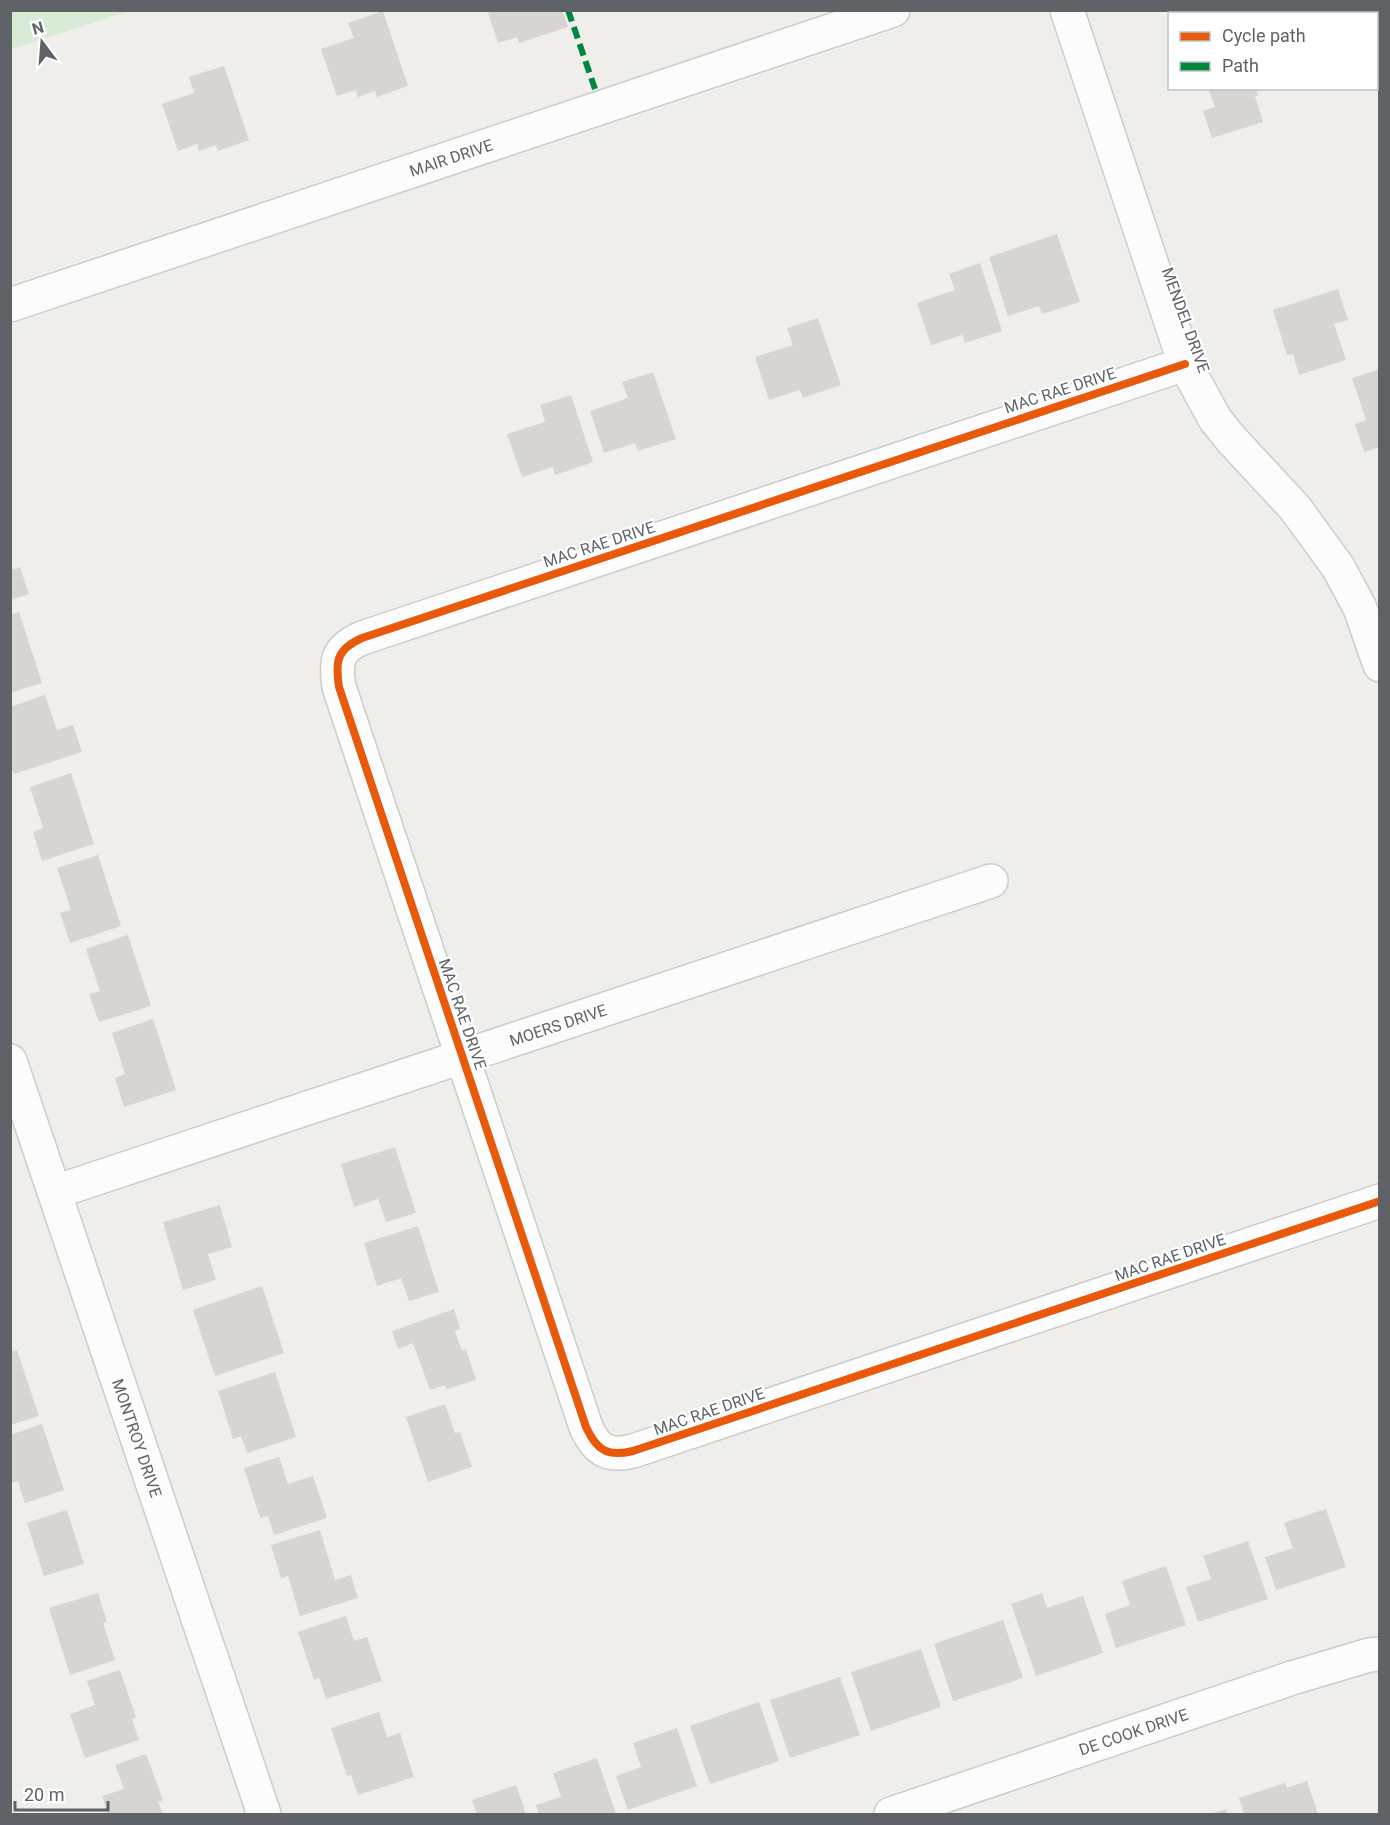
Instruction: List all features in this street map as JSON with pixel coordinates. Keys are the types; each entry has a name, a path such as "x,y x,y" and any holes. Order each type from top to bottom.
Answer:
{"street":[{"name":"MAIR DRIVE","path":"10,305 892,10"},
{"name":"MENDEL DRIVE","path":"1067,10 1185,364 1215,419 1295,508 1338,567 1360,608 1380,665"},
{"name":"MAC RAE DRIVE","path":"1185,364 349,643 340,653 336,669 339,687 586,1427 592,1439 602,1450 616,1455 633,1451 1380,1201"},
{"name":"MOERS DRIVE","path":"55,1192 991,881"},
{"name":"MONTROY DRIVE","path":"10,1061 264,1815"},
{"name":"DE COOK DRIVE","path":"891,1815 1292,1678 1369,1655 1380,1654"}],"green space":[{"path":"11,10 131,10 131,11 11,49"}],"building":[{"path":"487,10 562,10 568,27 519,43 517,37 498,43"},
{"path":"1185,10 1232,10 1232,12 1186,12"},
{"path":"383,11 408,86 377,97 375,91 358,97 356,90 337,96 321,49 354,38 348,23"},
{"path":"224,66 249,140 218,151 216,145 199,151 197,144 178,151 162,104 194,93 189,77"},
{"path":"1209,90 1256,90 1258,96 1255,96 1263,122 1212,138 1203,111 1215,107"},
{"path":"1057,234 1080,302 1042,314 1039,306 1008,316 989,257"},
{"path":"980,263 1002,331 965,343 962,335 931,345 917,303 955,290 949,274"},
{"path":"1338,289 1348,320 1334,324 1346,360 1299,375 1293,354 1287,355 1273,310"},
{"path":"818,318 841,385 803,398 800,390 769,400 755,357 793,345 787,328"},
{"path":"1380,369 1380,447 1364,452 1355,424 1366,420 1352,378"},
{"path":"653,372 676,439 638,451 635,443 604,453 590,411 628,398 622,382"},
{"path":"571,395 593,462 555,475 553,467 522,477 507,434 545,422 540,405"},
{"path":"20,567 29,594 10,600 10,570"},
{"path":"19,612 42,683 10,693 10,615"},
{"path":"45,695 57,730 73,725 82,752 14,774 10,765 10,707"},
{"path":"71,773 94,844 42,861 33,832 43,828 30,787"},
{"path":"98,855 121,926 70,943 60,913 71,910 57,868"},
{"path":"128,935 151,1006 99,1022 89,994 100,991 86,949"},
{"path":"153,1019 176,1090 124,1107 115,1078 125,1074 112,1033"},
{"path":"395,1147 416,1213 386,1222 378,1199 354,1207 341,1164"},
{"path":"220,1205 232,1247 208,1254 216,1280 183,1290 163,1222"},
{"path":"418,1226 439,1292 409,1301 401,1278 377,1286 364,1243"},
{"path":"262,1286 284,1353 215,1376 193,1310"},
{"path":"454,1309 460,1329 455,1331 462,1351 466,1349 476,1380 447,1389 445,1385 430,1390 413,1343 398,1349 392,1331"},
{"path":"17,1350 39,1416 10,1425 10,1352"},
{"path":"275,1372 296,1437 247,1453 241,1436 233,1439 218,1391"},
{"path":"445,1404 455,1433 460,1432 472,1467 428,1482 406,1417"},
{"path":"42,1424 64,1490 25,1503 18,1481 10,1483 10,1435"},
{"path":"279,1457 288,1484 313,1476 327,1518 274,1535 268,1516 260,1518 244,1468"},
{"path":"1326,1509 1346,1567 1276,1590 1265,1557 1293,1548 1284,1523"},
{"path":"67,1510 84,1564 44,1576 27,1523"},
{"path":"320,1530 335,1580 351,1575 358,1598 300,1616 288,1576 281,1578 271,1545"},
{"path":"1248,1541 1268,1599 1198,1622 1186,1587 1211,1579 1203,1556"},
{"path":"1166,1566 1186,1625 1116,1648 1105,1614 1130,1605 1122,1581"},
{"path":"98,1593 107,1622 103,1623 115,1660 70,1675 49,1608"},
{"path":"1042,1593 1047,1608 1083,1596 1103,1653 1036,1676 1011,1604"},
{"path":"346,1616 354,1641 367,1637 382,1681 326,1699 319,1678 314,1680 298,1632"},
{"path":"1003,1620 1023,1678 953,1701 934,1644"},
{"path":"921,1649 941,1707 871,1731 851,1672"},
{"path":"120,1670 136,1717 132,1719 139,1740 85,1758 70,1714 95,1705 87,1681"},
{"path":"840,1677 860,1735 790,1758 770,1700"},
{"path":"759,1702 779,1761 710,1784 690,1726"},
{"path":"379,1712 387,1737 400,1733 414,1777 358,1795 351,1775 347,1776 331,1728"},
{"path":"677,1728 697,1786 628,1810 616,1776 641,1767 633,1743"},
{"path":"146,1754 163,1800 158,1802 163,1814 108,1814 102,1796 124,1789 115,1765"},
{"path":"597,1758 616,1814 539,1814 536,1805 561,1797 553,1773"},
{"path":"1307,1781 1318,1814 1244,1814 1239,1798 1285,1783 1287,1788"},
{"path":"516,1785 526,1814 477,1814 472,1800"},
{"path":"1226,1809 1228,1814 1210,1814"}],"marked path":[{"path":"568,10 595,89"}],"cycle path":[{"path":"1185,364 362,638 347,647 340,657 337,670 339,687 586,1427 594,1442 604,1450 617,1453 633,1451 1380,1201"}]}
